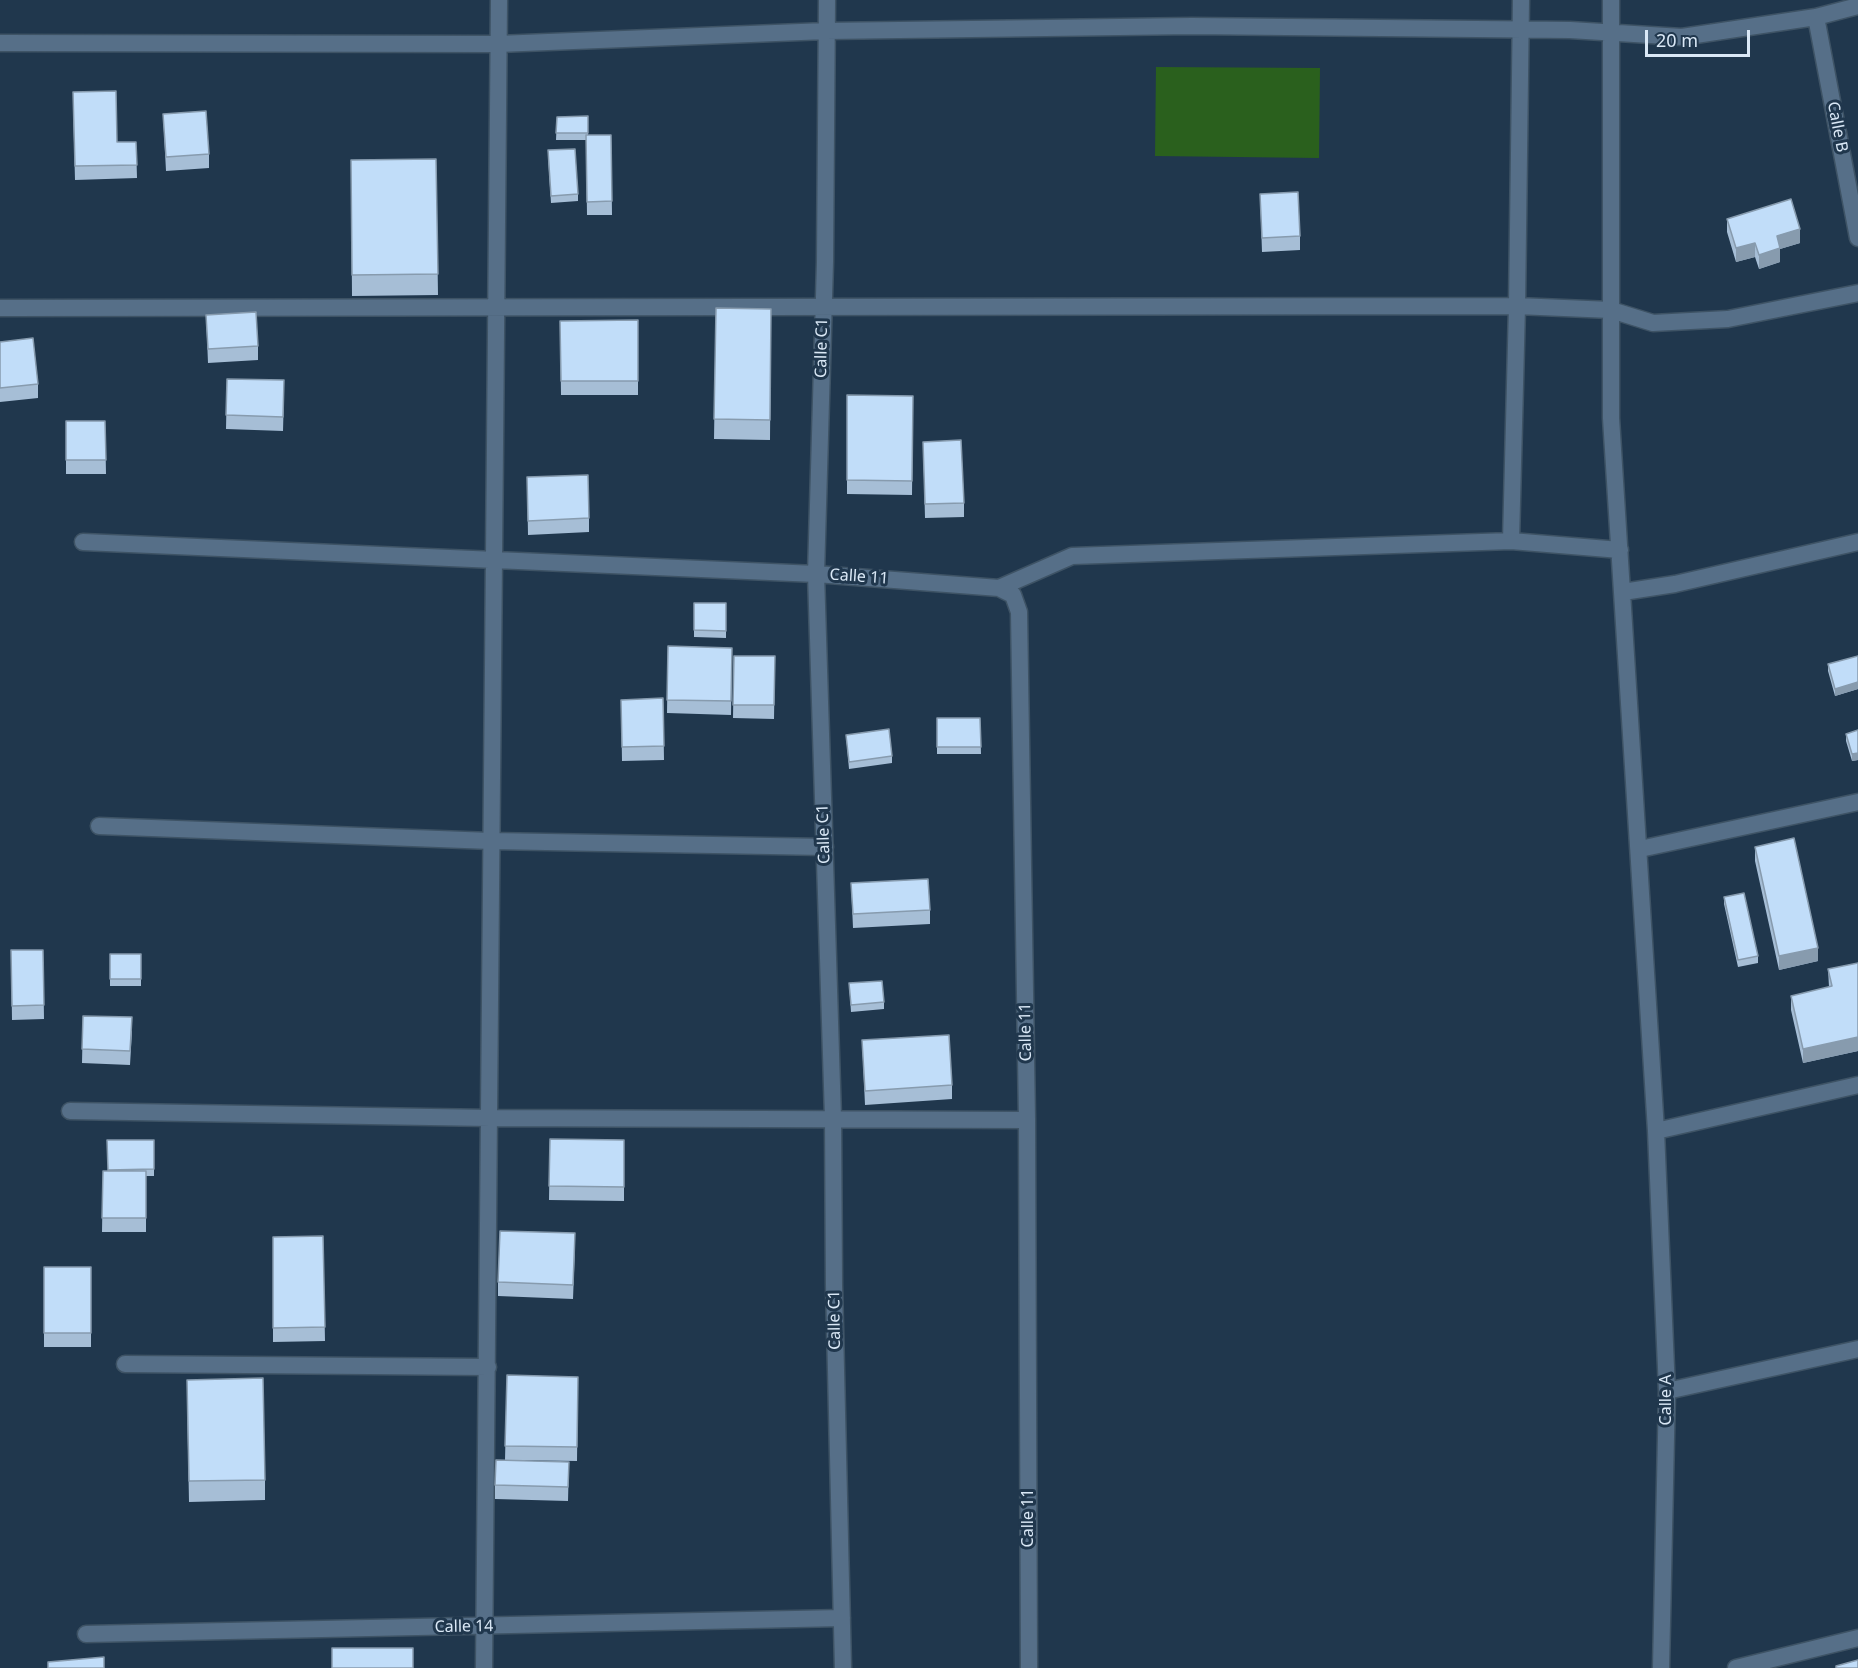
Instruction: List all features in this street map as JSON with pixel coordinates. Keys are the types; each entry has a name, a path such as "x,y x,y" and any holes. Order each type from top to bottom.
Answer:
{"street":[{"path":"484,1668 490,1118 492,558 498,307 499,0"},
{"name":"Calle C1","path":"827,0 823,306 816,574 833,1118 843,1668"},
{"path":"1511,541 1521,0"},
{"name":"Calle A","path":"1611,0 1611,418 1640,849 1656,1131 1667,1391 1661,1668"},
{"path":"0,43 498,44 826,31 1192,26 1519,30 1682,37 1816,16 1858,6"},
{"name":"Calle B","path":"1816,16 1858,238"},
{"path":"0,308 1517,306 1611,310 1653,322 1728,319 1858,293"},
{"path":"999,588 1072,556 1511,541 1620,550"},
{"path":"1623,592 1675,584 1858,542"},
{"name":"Calle 11","path":"83,543 492,558 816,574 999,588 1013,595 1019,612 1027,1120 1029,1668"},
{"path":"1640,849 1858,802"},
{"path":"99,826 491,841 825,847"},
{"path":"1656,1131 1858,1085"},
{"path":"70,1112 490,1118 1027,1120"},
{"path":"1667,1391 1858,1349"},
{"path":"125,1364 488,1367"},
{"name":"Calle 14","path":"86,1634 842,1618"},
{"path":"1736,1668 1858,1638"}],"green space":[{"path":"1156,67 1320,68 1319,158 1155,156"}],"building":[{"path":"116,91 117,142 136,142 137,165 75,166 73,92"},
{"path":"206,111 209,154 166,157 163,114"},
{"path":"588,116 588,133 556,133 557,117"},
{"path":"586,135 611,135 612,201 587,202"},
{"path":"575,149 578,194 551,196 548,150"},
{"path":"436,159 438,274 352,275 351,160"},
{"path":"1298,192 1300,236 1262,238 1260,194"},
{"path":"1791,199 1800,229 1777,236 1780,248 1759,255 1755,243 1736,248 1727,219"},
{"path":"716,308 771,309 770,420 714,419"},
{"path":"256,312 258,346 208,349 206,315"},
{"path":"638,320 638,381 561,381 560,321"},
{"path":"33,338 38,384 0,388 0,342"},
{"path":"227,379 284,380 283,417 226,415"},
{"path":"847,395 913,396 912,481 847,480"},
{"path":"66,421 105,421 106,460 66,460"},
{"path":"961,440 964,503 925,504 923,442"},
{"path":"588,475 589,518 528,521 527,477"},
{"path":"694,603 726,603 726,631 694,630"},
{"path":"668,646 732,648 731,701 667,700"},
{"path":"734,656 775,656 774,705 733,705"},
{"path":"1858,656 1858,682 1835,689 1828,664"},
{"path":"663,698 664,746 622,747 621,700"},
{"path":"937,718 980,718 981,747 937,747"},
{"path":"889,729 892,756 849,762 846,735"},
{"path":"1858,730 1858,753 1852,754 1846,734"},
{"path":"1794,838 1818,948 1779,956 1755,847"},
{"path":"928,879 930,910 853,914 851,883"},
{"path":"1744,893 1758,956 1738,960 1724,897"},
{"path":"11,950 43,950 44,1005 12,1006"},
{"path":"110,954 141,954 141,979 110,979"},
{"path":"1858,963 1858,1037 1803,1049 1791,996 1832,986 1828,969"},
{"path":"882,981 884,1002 851,1005 849,983"},
{"path":"83,1016 132,1017 130,1051 82,1049"},
{"path":"949,1035 952,1085 865,1091 862,1040"},
{"path":"550,1139 624,1140 624,1187 549,1186"},
{"path":"107,1140 154,1140 154,1169 108,1170"},
{"path":"103,1171 146,1171 146,1218 102,1218"},
{"path":"500,1231 575,1233 573,1285 498,1282"},
{"path":"323,1236 325,1327 273,1328 273,1237"},
{"path":"44,1267 91,1267 91,1333 44,1333"},
{"path":"507,1375 578,1377 577,1447 505,1446"},
{"path":"263,1378 265,1480 189,1481 187,1380"},
{"path":"496,1460 569,1462 568,1487 495,1485"},
{"path":"332,1648 413,1648 413,1668 332,1668"},
{"path":"104,1657 104,1668 48,1668 48,1662"},
{"path":"1858,1660 1858,1668 1836,1668 1836,1666"}]}
